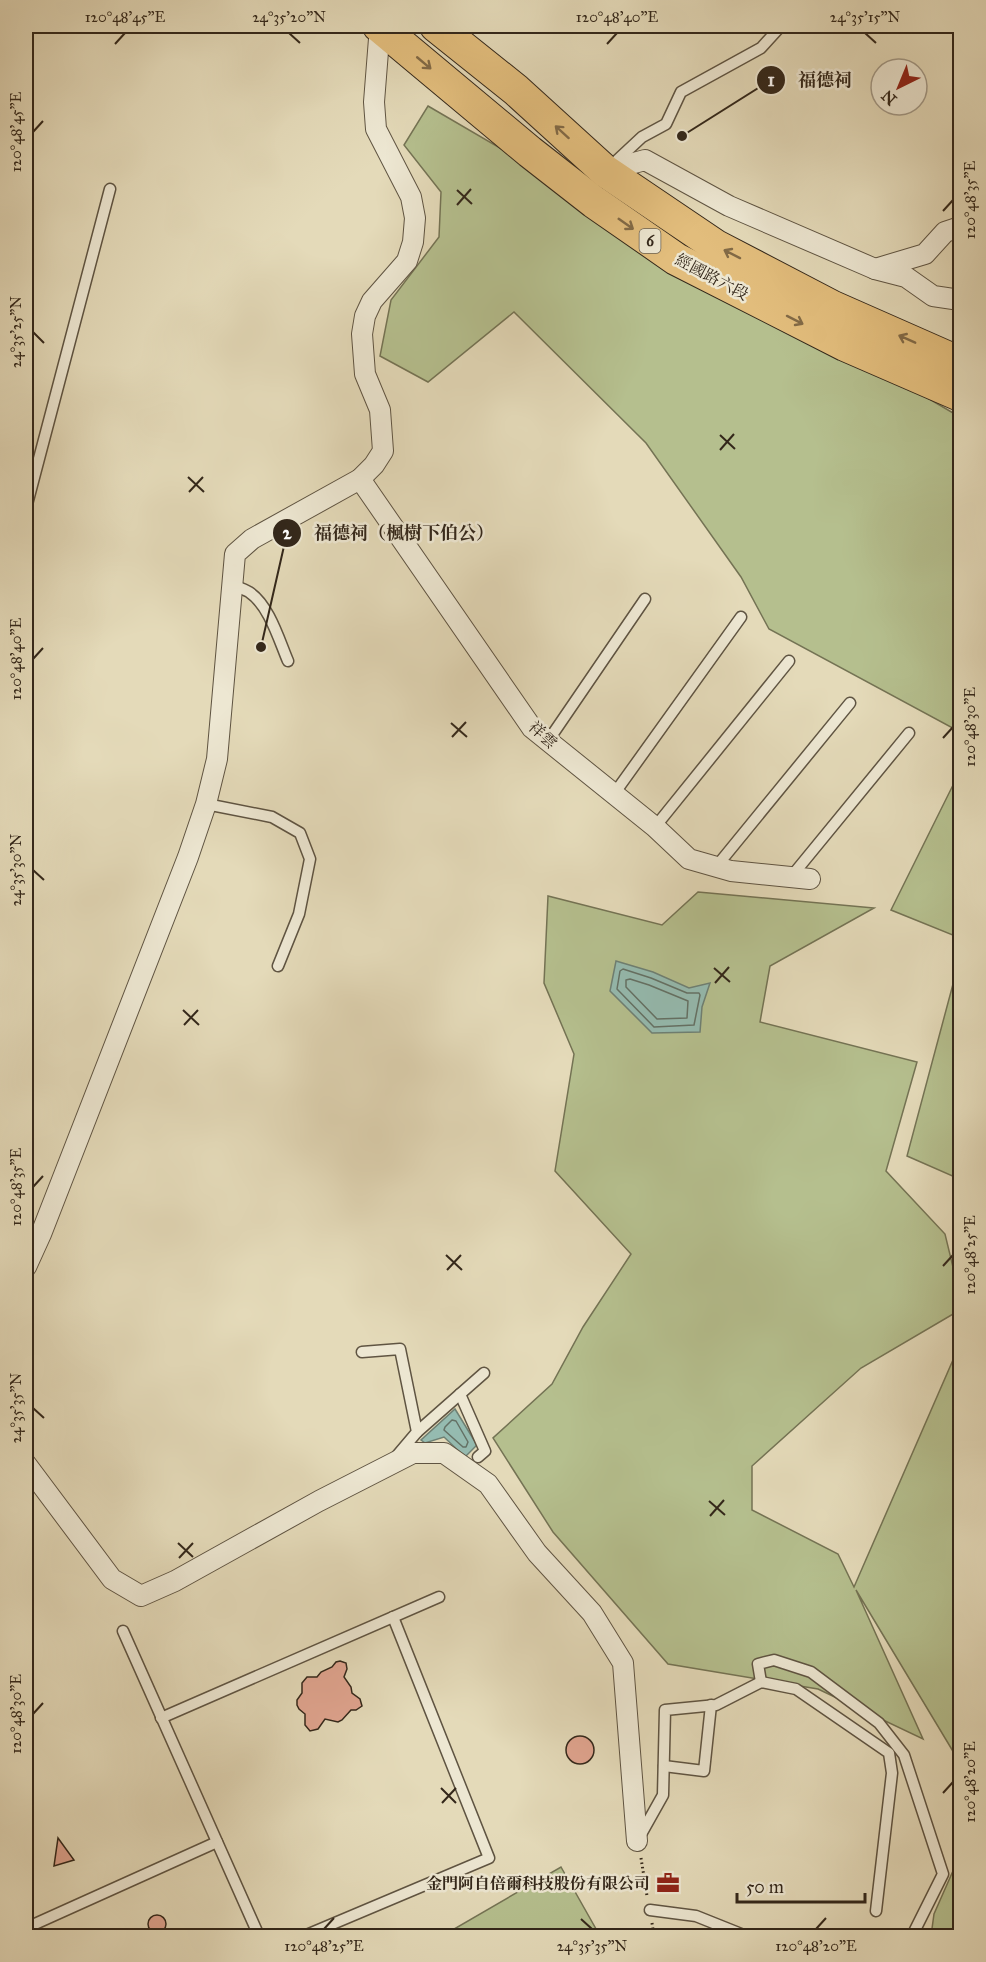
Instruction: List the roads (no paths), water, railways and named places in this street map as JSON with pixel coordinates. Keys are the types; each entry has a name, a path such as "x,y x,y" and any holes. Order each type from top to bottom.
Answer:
{"main road":[{"name":"經國路六段","path":"380,26 500,128 595,183 833,306 960,363"},
{"name":"經國路六段","path":"436,26 516,90 595,183 676,259 845,345 960,395"}],"street":[{"path":"26,1267 33,1232 184,868 206,804 217,759 235,554 252,539 360,479 374,465 383,451 380,410 365,374 362,334 365,316 372,302 407,261 413,242 415,218 411,197 376,129 374,102 380,26"},
{"path":"595,183 645,159 729,206 875,269 906,278 933,296 960,300"},
{"path":"875,269 925,254 945,232 960,227"},
{"name":"祥雲","path":"360,479 532,728 655,827 689,859 731,871 800,878"},
{"path":"26,1464 112,1579 141,1596 175,1581 319,1501 413,1454 444,1453 488,1485 537,1553 592,1613 623,1664 637,1841"}],"lane":[{"path":"595,183 642,137 666,124 681,92 761,48 781,26"},
{"path":"26,508 110,189"},
{"path":"232,585 248,591 258,600 273,623 288,662"},
{"path":"548,741 645,599"},
{"path":"614,794 741,617"},
{"path":"655,827 789,661"},
{"path":"716,867 850,702"},
{"path":"800,878 909,733"},
{"path":"206,804 272,817 300,833 310,859 299,914 278,966"},
{"path":"362,1352 400,1349 417,1432"},
{"path":"387,1467 417,1432 484,1373"},
{"path":"460,1394 485,1451 478,1457"},
{"path":"161,1718 439,1597"},
{"path":"304,1936 489,1858 393,1617"},
{"path":"123,1631 259,1936"},
{"path":"761,1682 758,1664 774,1660 811,1672 879,1723 904,1755 943,1874 912,1936"},
{"path":"637,1841 663,1795 665,1710 716,1705 761,1682 796,1689 889,1753 892,1773 876,1911"},
{"path":"664,1766 704,1771 711,1705"},
{"path":"26,1928 217,1842"},
{"path":"650,1910 696,1916 746,1936"}],"water":[{"path":"616,961 653,972 689,988 710,983 702,1007 700,1032 652,1033 610,991"},
{"path":"455,1409 477,1445 465,1457 444,1437 425,1443 421,1440"}],"place":[{"name":"福德祠","path":"682,136"},
{"name":"福德祠（楓樹下伯公）","path":"261,647"},
{"name":"金門阿自倍爾科技股份有限公司","path":"668,1883"}]}
